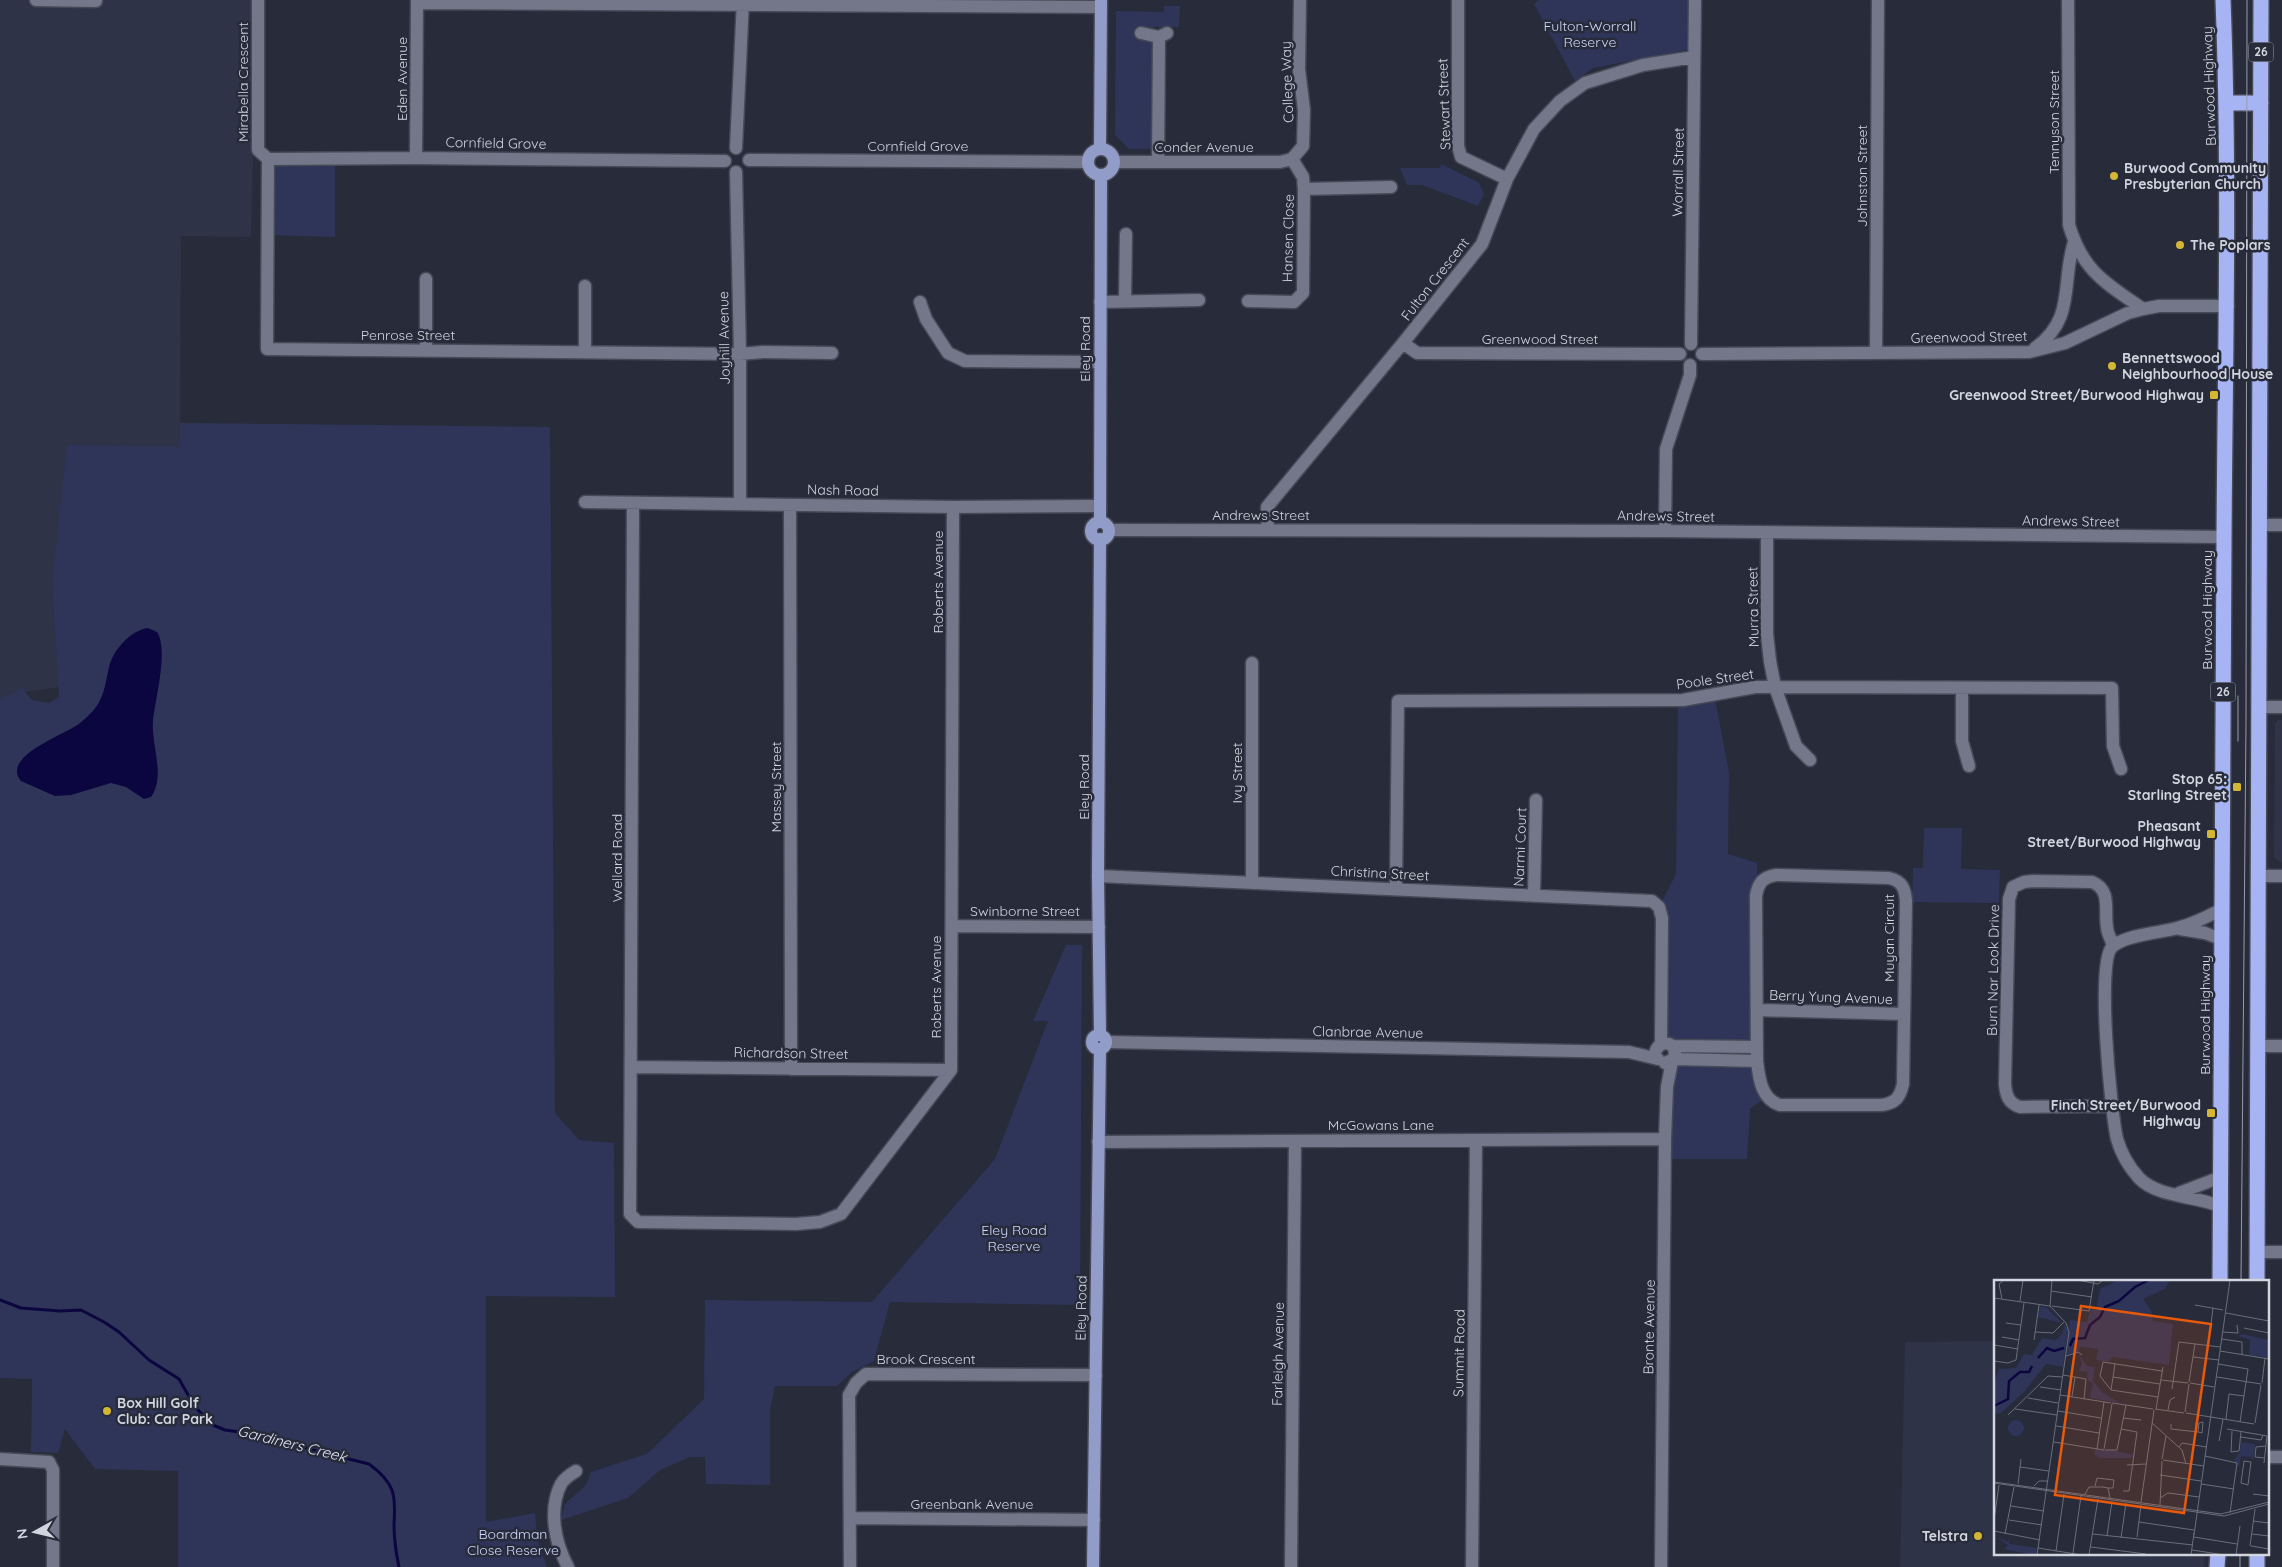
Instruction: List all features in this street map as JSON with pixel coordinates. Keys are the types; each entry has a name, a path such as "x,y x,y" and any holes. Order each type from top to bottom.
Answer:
{"highway":[{"name":"Burwood Highway","path":"2220,1280 2224,537 2228,306 2227,102 2222,0"},
{"name":"26","path":"2256,1280 2261,0"},
{"path":"2227,102 2261,104"},
{"path":"2218,1554 2218,1567"},
{"path":"2257,1554 2257,1567"}],"main road":[{"path":"1100,149 1101,4"},
{"path":"1100,149 1109,151 1115,162 1112,171 1101,176 1093,173 1088,162 1090,155 1100,149"},
{"name":"Eley Road","path":"1093,1567 1098,1142 1102,1042 1098,927 1103,531 1100,506 1101,176"}],"street":[{"path":"36,0 96,1"},
{"name":"Mirabella Crescent","path":"258,0 258,150 268,159"},
{"name":"College Way","path":"1292,158 1303,146 1304,110 1299,70 1300,0"},
{"name":"Stewart Street","path":"1458,0 1458,146 1462,157 1507,179"},
{"name":"Worrall Street","path":"1691,344 1695,0"},
{"name":"Johnston Street","path":"1876,353 1878,0"},
{"name":"Tennyson Street","path":"2068,0 2069,225 2074,242 2084,261 2100,279 2143,309"},
{"path":"417,1 1101,4"},
{"name":"Eden Avenue","path":"416,158 417,1"},
{"path":"736,148 743,2"},
{"path":"1142,33 1163,35 1158,162"},
{"name":"Fulton Crescent","path":"1268,529 1267,507 1482,244 1507,179 1534,129 1560,101 1585,83 1643,65 1694,57"},
{"path":"736,148 744,150 749,160 745,169 736,172 726,166 725,161 728,152 736,148"},
{"name":"Cornfield Grove","path":"268,159 416,158 725,161"},
{"name":"Conder Avenue","path":"1115,162 1280,162 1292,158"},
{"name":"Hansen Close","path":"1248,302 1294,302 1303,293 1304,189 1303,177 1292,158"},
{"name":"Penrose Street","path":"268,159 266,350 832,353"},
{"name":"Cornfield Grove","path":"749,160 1088,162"},
{"name":"Joyhill Avenue","path":"736,172 740,354 740,503"},
{"path":"1304,189 1391,188"},
{"path":"1125,300 1126,234"},
{"name":"Tennyson Street","path":"2029,352 2050,337 2059,320 2066,300 2069,259 2074,242"},
{"path":"426,279 426,350"},
{"path":"585,286 585,352"},
{"path":"1100,302 1199,300"},
{"path":"920,302 926,320 948,353 965,361 1100,362"},
{"name":"Greenwood Street","path":"1702,354 2029,352 2073,340 2128,313 2143,309 2159,306 2228,306"},
{"name":"Greenwood Street","path":"1403,343 1417,353 1680,354"},
{"path":"1691,344 1699,348 1702,354 1697,363 1690,365 1684,362 1680,354 1684,346 1691,344"},
{"path":"1665,531 1666,449 1690,376 1690,365"},
{"name":"Nash Road","path":"585,502 953,507 1100,506"},
{"name":"Wellard Road","path":"633,503 630,1214 638,1222 796,1224 820,1222 841,1214 951,1070"},
{"name":"Massey Street","path":"790,504 791,1068"},
{"name":"Roberts Avenue","path":"951,1070 953,507"},
{"path":"2260,525 2282,525"},
{"name":"Andrews Street","path":"1103,531 1268,529 1665,531 2224,537"},
{"name":"Murra Street","path":"1767,532 1767,634 1770,661 1775,687 1796,746 1810,760"},
{"name":"Ivy Street","path":"1252,663 1252,882"},
{"name":"Poole Street","path":"1396,889 1398,701 1683,700 1755,687 2112,688 2113,746 2121,769"},
{"path":"1962,689 1962,741 1969,766"},
{"path":"2259,707 2282,707"},
{"name":"Narmi Court","path":"1534,895 1536,800"},
{"name":"Muyan Circuit","path":"1776,875 1889,878 1901,883 1906,894 1903,1084 1901,1094 1895,1101 1889,1104 1780,1105 1772,1103 1766,1097 1759,1080 1756,1047 1757,1010 1756,896 1759,884 1764,879 1776,875"},
{"name":"Christina Street","path":"1098,876 1652,901 1659,907"},
{"path":"2258,876 2282,876"},
{"name":"Burn Nar Look Drive","path":"2112,1106 2020,1107 2014,1105 2007,1096 2005,1084 2009,899 2013,887 2024,882 2033,881 2092,882 2098,885 2106,897 2106,924 2113,945"},
{"name":"Bronte Avenue","path":"1659,907 1662,918 1661,1006 1666,1053 1667,1087 1661,1567"},
{"path":"2220,1206 2202,1199 2165,1193 2152,1188 2132,1169 2123,1155 2112,1106 2105,1012 2107,957 2113,945 2126,940 2175,929 2208,917 2222,909"},
{"name":"Swinborne Street","path":"952,926 1098,927"},
{"path":"2175,929 2205,933 2221,938"},
{"name":"Berry Yung Avenue","path":"1757,1010 1904,1014"},
{"name":"Clanbrae Avenue","path":"1102,1042 1666,1053"},
{"path":"2257,1046 2282,1046"},
{"path":"1666,1053 1756,1047"},
{"path":"1666,1053 1757,1061"},
{"name":"Richardson Street","path":"631,1067 951,1070"},
{"name":"McGowans Lane","path":"1098,1142 1666,1139"},
{"name":"Summit Road","path":"1472,1567 1476,1140"},
{"name":"Farleigh Avenue","path":"1291,1567 1295,1141"},
{"path":"2177,1194 2220,1176"},
{"path":"2256,1252 2282,1252"},
{"name":"Brook Crescent","path":"850,1567 849,1395 856,1382 866,1374 1096,1375"},
{"path":"0,1459 49,1462 52,1470 53,1567"},
{"path":"568,1567 561,1553 555,1531 556,1505 562,1483 576,1470"},
{"name":"Greenbank Avenue","path":"850,1518 1094,1520"}],"shaded area":[{"path":"0,0 257,0 251,237 181,236 180,447 52,583 59,687 11,694 0,709"},
{"path":"148,628 157,632 162,650 162,662 153,721 158,770 155,789 151,797 144,799 126,787 111,783 71,795 55,796 21,781 17,772 20,763 38,747 73,728 92,712 102,695 114,654 129,637"},
{"path":"2278,720 2282,720 2282,863 2274,857 2275,724"},
{"path":"1994,1341 1994,1554 2204,1554 2204,1567 1900,1567 1905,1342"}],"green space":[{"name":"Fulton-Worrall Reserve","path":"1539,0 1688,0 1687,50 1593,68 1575,81 1534,4"},
{"path":"1164,6 1180,6 1179,27 1153,27 1153,149 1129,149 1115,135 1116,11 1164,12"},
{"path":"268,159 335,159 335,237 267,235"},
{"path":"1441,164 1479,183 1484,194 1478,206 1422,185 1407,185 1400,168 1440,168"},
{"name":"Boardman Close Reserve","path":"180,423 550,427 555,1113 579,1140 614,1143 615,1297 486,1296 486,1522 535,1513 537,1539 547,1567 178,1567 178,1471 95,1469 65,1429 58,1453 31,1452 32,1379 0,1378 0,700 22,688 32,700 49,703 59,697 52,583 67,445 180,447"},
{"path":"1714,694 1729,772 1728,854 1757,863 1757,1010 1766,1097 1750,1109 1747,1159 1670,1159 1671,1045 1661,1006 1659,907 1676,874 1678,700"},
{"path":"1924,828 1962,828 1961,869 2000,870 1999,903 1912,902 1913,868 1923,868"},
{"name":"Eley Road Reserve","path":"1066,945 1082,945 1080,1305 890,1302 874,1361 852,1372 837,1386 775,1386 770,1410 770,1485 706,1484 705,1457 690,1457 660,1470 628,1498 561,1520 565,1504 586,1485 591,1472 647,1454 704,1399 705,1300 872,1302 995,1159 1048,1021 1033,1021"}],"waterway":[{"name":"Gardiners Creek","path":"0,1300 21,1308 60,1311 81,1310 104,1322 119,1332 149,1360 179,1379 195,1407 213,1425 225,1430 269,1436 309,1449 369,1464 384,1477 392,1490 395,1505 395,1541 399,1567"}],"tram line":[{"path":"2241,1280 2246,723 2247,0"},
{"path":"2238,696 2238,741"},
{"path":"2240,1554 2240,1567"}],"place":[{"name":"Burwood Community Presbyterian Church","path":"2114,176"},
{"name":"The Poplars","path":"2180,245"},
{"name":"Bennettswood Neighbourhood House","path":"2112,366"},
{"name":"Greenwood Street/Burwood Highway","path":"2214,395"},
{"name":"Stop 65: Starling Street","path":"2237,787"},
{"name":"Pheasant Street/Burwood Highway","path":"2211,834"},
{"name":"Finch Street/Burwood Highway","path":"2211,1113"},
{"name":"Box Hill Golf Club: Car Park","path":"107,1411"},
{"name":"Telstra","path":"1978,1536"}]}
